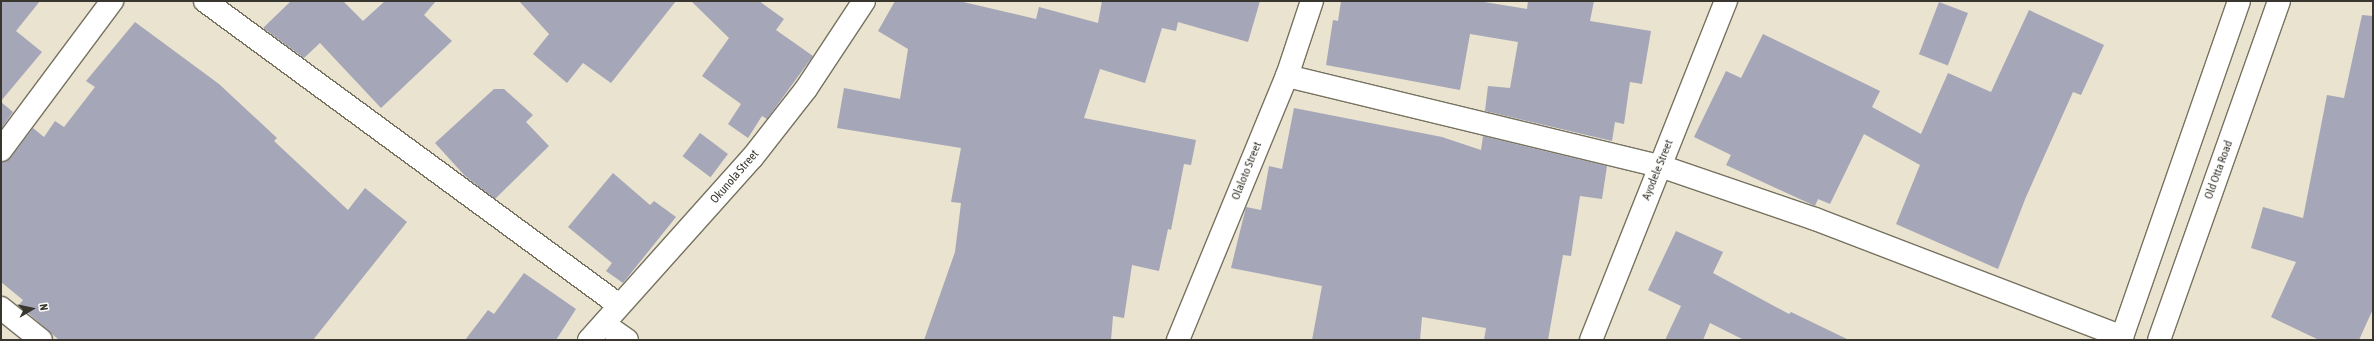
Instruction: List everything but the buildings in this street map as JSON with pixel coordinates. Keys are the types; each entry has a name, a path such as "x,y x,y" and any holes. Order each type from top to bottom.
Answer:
{"street":[{"path":"1,150 112,1"},
{"path":"205,1 619,305"},
{"name":"Okunola Street","path":"596,332 752,158 806,89 864,1"},
{"name":"Olaloto Street","path":"1178,340 1287,76 1312,1"},
{"name":"Ayodele Street","path":"1591,340 1726,1"},
{"path":"1287,76 1660,166 1815,219 2121,339 2239,1"},
{"name":"Old Otta Road","path":"2158,340 2279,1"},
{"path":"1,308 41,340"},
{"path":"596,332 627,340"}]}
